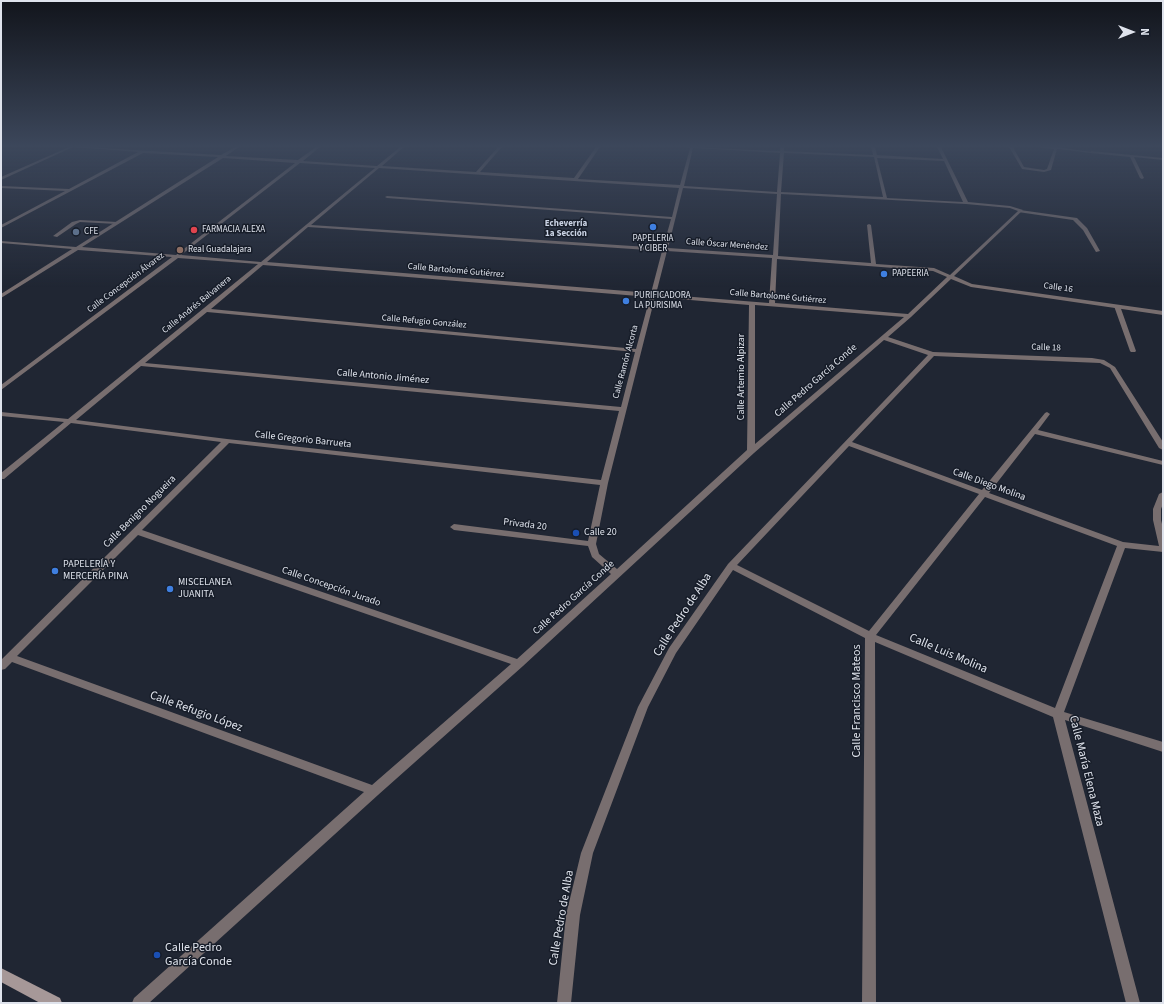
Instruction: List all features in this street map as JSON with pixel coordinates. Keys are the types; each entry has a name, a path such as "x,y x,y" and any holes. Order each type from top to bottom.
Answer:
{"street":[{"path":"1,227 61,194"},
{"path":"1,296 163,194"},
{"name":"Calle Concepción Álvarez","path":"1,388 177,256 257,194"},
{"name":"Calle Andrés Balvanera","path":"1,476 264,263 346,194"},
{"name":"Calle Ramón Alcorta","path":"592,544 604,483 672,218 680,194"},
{"path":"772,304 778,194"},
{"path":"796,194 966,203 1066,217 1075,219 1085,229 1098,251"},
{"path":"884,194 885,198"},
{"path":"962,194 966,203"},
{"path":"387,197 672,218"},
{"name":"Calle Pedro García Conde","path":"139,1003 374,791 519,663 751,451 909,316 952,277 1019,210"},
{"path":"55,236 74,223 80,221 117,223"},
{"path":"869,225 874,266"},
{"name":"Calle Óscar Menéndez","path":"307,226 775,257 934,270 952,277"},
{"name":"Calle Bartolomé Gutiérrez","path":"1,242 909,316"},
{"name":"Calle 16","path":"952,277 971,285 1163,313"},
{"name":"Calle Artemio Alpizar","path":"751,451 752,303"},
{"path":"1118,306 1133,351"},
{"name":"Calle Refugio González","path":"206,310 639,351"},
{"name":"Calle 18","path":"884,338 932,354 1102,361 1112,367 1163,448"},
{"name":"Calle Pedro de Alba","path":"564,1003 567,965 574,915 587,853 643,708 672,651 730,566 932,354"},
{"name":"Calle Antonio Jiménez","path":"140,364 623,409"},
{"name":"Calle Gregorio Barrueta","path":"1,414 70,421 227,442 604,483"},
{"name":"Calle Francisco Mateos","path":"869,1003 870,636 1047,414"},
{"path":"1033,431 1163,462"},
{"name":"Calle Benigno Nogueira","path":"1,666 227,442"},
{"name":"Calle Diego Molina","path":"848,443 1122,545"},
{"path":"1122,545 1163,548 1157,520 1157,509 1163,494"},
{"name":"Privada 20","path":"454,527 592,544"},
{"name":"Calle Concepción Jurado","path":"136,531 519,663"},
{"path":"592,544 595,555 617,574"},
{"name":"Calle María Elena Maza","path":"1122,545 1058,714 1133,1003"},
{"name":"Calle Luis Molina","path":"730,566 870,636 1058,714 1163,747"},
{"name":"Calle Refugio López","path":"10,657 374,791"},
{"path":"1,975 55,1003"}],"place":[{"name":"PAPELERIA Y CIBER","path":"653,227"},
{"name":"FARMACIA ALEXA","path":"194,230"},
{"name":"CFE","path":"76,232"},
{"name":"Real Guadalajara","path":"180,250"},
{"name":"PAPEERIA","path":"884,274"},
{"name":"PURIFICADORA LA PURISIMA","path":"626,301"},
{"name":"Calle 20","path":"576,533"},
{"name":"PAPELERÍA Y MERCERÍA PINA","path":"55,571"},
{"name":"MISCELANEA JUANITA","path":"170,589"},
{"name":"Calle Pedro García Conde","path":"157,955"}],"district":[{"name":"Echeverría 1a Sección","path":"566,230"}]}
